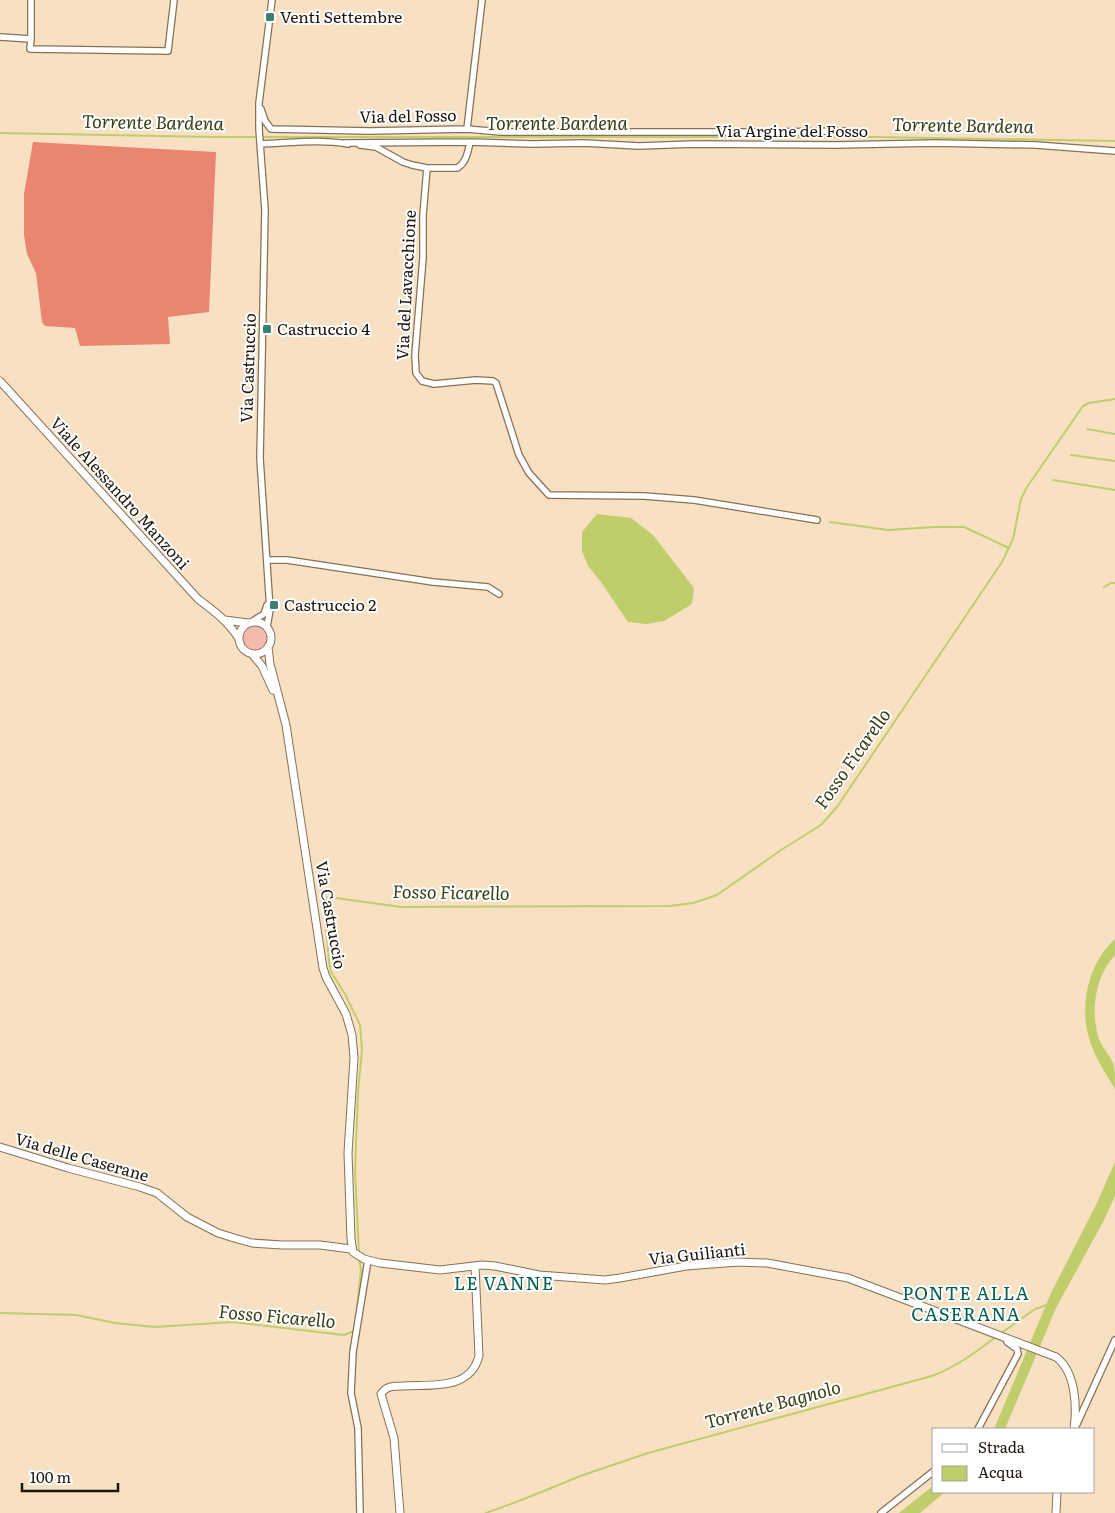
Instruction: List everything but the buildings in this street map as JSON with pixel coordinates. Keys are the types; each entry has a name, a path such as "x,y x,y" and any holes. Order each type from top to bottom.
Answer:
{"street":[{"path":"31,0 30,49 168,51 174,0"},
{"name":"Via Castruccio","path":"268,627 270,610 260,458 266,210 259,129 259,102 272,0"},
{"path":"467,129 482,0"},
{"path":"0,37 31,39"},
{"name":"Via del Fosso","path":"259,102 265,122 270,129 370,131 467,129 501,132 846,131"},
{"path":"260,144 309,141 376,147 404,162 427,168 460,167 467,155 470,142"},
{"name":"Via Argine del Fosso","path":"345,143 584,143 639,146 936,143 1036,145 1115,151"},
{"name":"Via del Lavacchione","path":"427,168 423,215 423,258 414,355 416,373 422,381 434,384 476,380 493,381 496,383 519,455 529,473 549,495 644,496 694,500 817,520"},
{"name":"Viale Alessandro Manzoni","path":"0,381 198,599 224,620 239,639"},
{"path":"267,560 287,560 424,580 488,587 499,594"},
{"name":"Via Castruccio","path":"250,622 264,614 268,593"},
{"path":"224,620 264,624 268,627 271,637 268,647 270,664 279,704"},
{"path":"250,622 241,630 240,643 244,650 252,654 262,666 279,704"},
{"path":"252,654 261,653 268,647"},
{"name":"Via Castruccio","path":"279,704 286,725 323,968 346,1014 352,1035 354,1058 348,1153 354,1252"},
{"name":"Via delle Caserane","path":"0,1147 148,1190 157,1194 187,1217 234,1238 252,1243 320,1245 354,1252 366,1259"},
{"path":"360,1513 358,1428 351,1393 353,1352 366,1259"},
{"name":"Via Guilianti","path":"366,1259 440,1270 482,1265 539,1275 605,1280 686,1266 738,1262 767,1263 848,1278 1048,1354 1061,1362 1072,1382 1075,1428"},
{"path":"400,1513 394,1438 381,1394 392,1386 448,1384 466,1377 472,1372 479,1356 475,1266"},
{"path":"979,1428 1018,1354 1016,1348 1007,1342 1006,1338"},
{"path":"1075,1428 1115,1340"},
{"path":"881,1513 932,1472"},
{"path":"1056,1513 1057,1493"}],"shaded area":[{"path":"33,142 216,152 209,312 168,317 170,344 80,346 75,328 45,326 42,322 36,273 27,254 24,235 24,194"},
{"path":"255,626 263,630 267,638 263,646 255,650 247,646 243,638 247,630"}],"water":[{"path":"597,514 631,518 653,535 694,588 692,604 664,621 647,624 628,622 588,566 582,551 582,532"},
{"path":"1115,939 1115,955 1103,973 1096,995 1095,1017 1099,1039 1114,1066 1115,1089 1091,1045 1085,1012 1088,985 1093,972 1106,949"},
{"path":"1115,1162 1115,1196 1103,1222 1056,1308 1005,1428 994,1428 1051,1293 1096,1205"},
{"path":"932,1487 932,1493 944,1493 920,1513 899,1513"}],"waterway":[{"name":"Torrente Bardena","path":"0,133 214,137 876,137 1115,141"},
{"name":"Fosso Ficarello","path":"359,1253 355,1171 358,1092 362,1050 360,1025 345,994 331,972 324,901 328,897 401,907 670,906 693,903 717,895 781,850 821,825 837,807 1002,562 1013,539 1021,499 1027,487 1083,406 1089,403 1115,399"},
{"path":"1087,429 1115,434"},
{"path":"1071,455 1115,461"},
{"path":"1053,480 1115,490"},
{"path":"830,522 888,530 964,527 1009,548"},
{"path":"1104,587 1115,583"},
{"name":"Fosso Ficarello","path":"357,1310 361,1269 359,1258"},
{"name":"Torrente Bagnolo","path":"1000,1334 1035,1309 1047,1305"},
{"name":"Fosso Ficarello","path":"0,1313 76,1315 115,1323 155,1327 232,1322 344,1335 354,1331 354,1327"},
{"name":"Torrente Bagnolo","path":"486,1513 583,1475 648,1453 932,1376 958,1364 996,1337"}],"place":[{"name":"Venti Settembre","path":"270,17"},
{"name":"Castruccio 4","path":"267,329"},
{"name":"Castruccio 2","path":"274,605"}],"district":[{"name":"LE VANNE","path":"504,1284"},
{"name":"PONTE ALLA CASERANA","path":"966,1304"}]}
